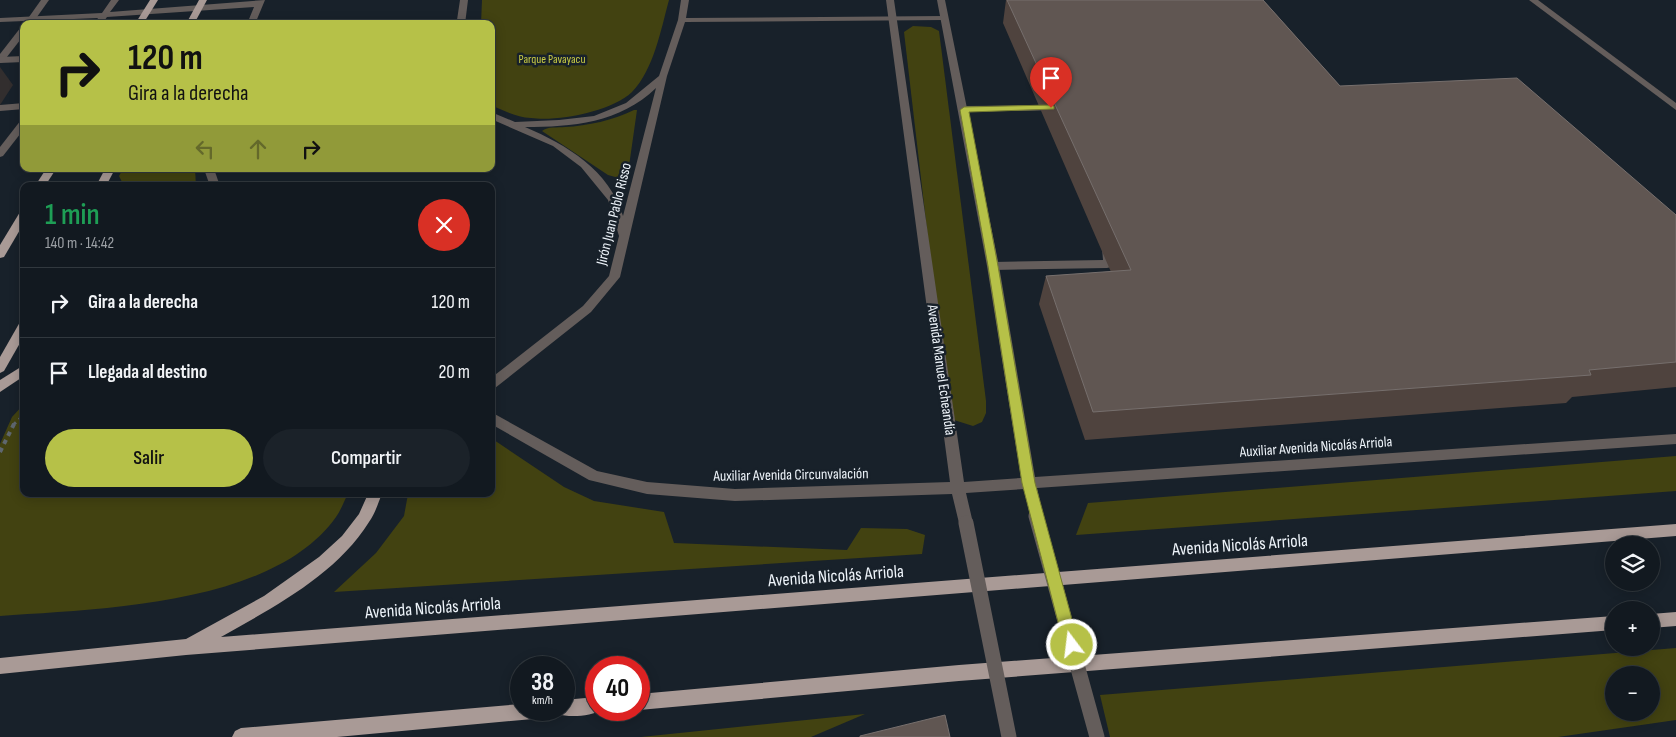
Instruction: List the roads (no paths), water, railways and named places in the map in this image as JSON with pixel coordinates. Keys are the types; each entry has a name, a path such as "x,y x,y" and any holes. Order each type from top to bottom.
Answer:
{"main road":[{"path":"141,20 154,0"},
{"path":"192,20 200,4"},
{"path":"0,254 20,221"},
{"path":"0,368 20,332"},
{"path":"0,388 20,372"},
{"path":"186,647 236,621 322,564 343,545 359,525 374,497"},
{"name":"Avenida Nicolás Arriola","path":"0,666 186,647 1676,530"},
{"path":"1660,620 1676,619"},
{"path":"650,701 959,673 1605,624"},
{"path":"241,737 510,713"}],"street":[{"path":"31,20 45,0"},
{"path":"101,20 115,0"},
{"path":"461,20 464,0"},
{"name":"Jirón Juan Pablo Risso","path":"495,382 586,309 614,277 663,76 682,20 685,0"},
{"name":"Avenida Manuel Echeandía","path":"890,0 958,488 1009,737"},
{"path":"941,0 993,266 1029,483 1036,516 1097,737"},
{"path":"1533,0 1676,107"},
{"path":"41,20 105,14 146,13 200,4 260,2 253,20"},
{"path":"682,20 944,18"},
{"path":"0,20 20,21"},
{"path":"0,60 20,34"},
{"path":"0,60 20,59"},
{"path":"513,124 561,124 594,119 624,109 645,96 663,76"},
{"path":"0,108 20,106"},
{"path":"964,110 1055,108 1061,112 1064,121"},
{"path":"495,117 556,144 585,166 613,199 624,236"},
{"path":"0,154 20,127"},
{"path":"993,266 1107,264 1109,256 1103,238"},
{"name":"Auxiliar Avenida Circunvalación","path":"495,419 538,446 594,476 647,488 734,495 958,488"},
{"name":"Auxiliar Avenida Nicolás Arriola","path":"958,488 1676,438"}],"park label":[{"name":"Parque Pavayacu","path":"552,59"}]}
